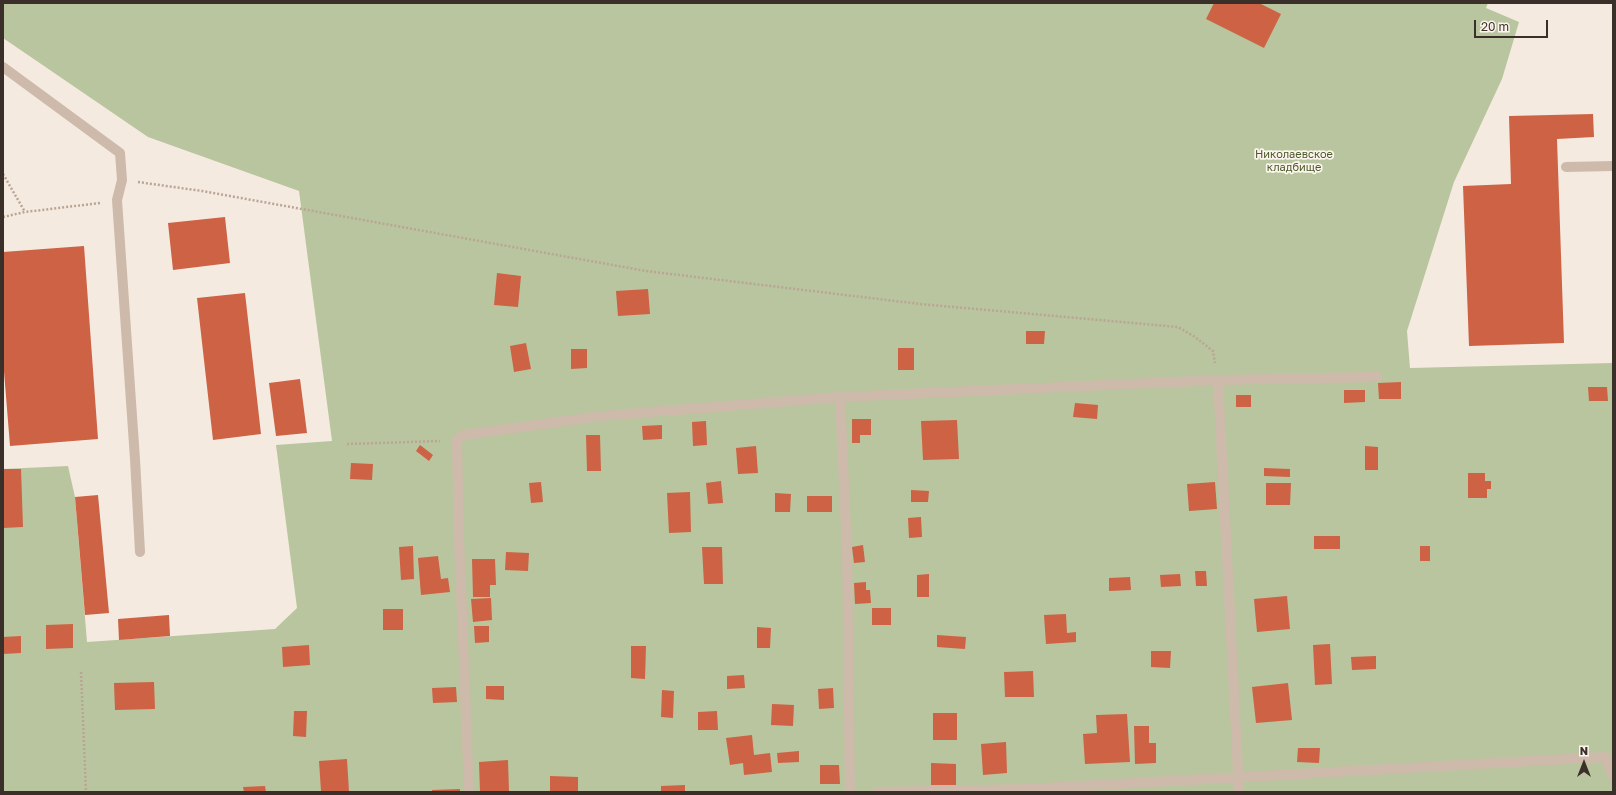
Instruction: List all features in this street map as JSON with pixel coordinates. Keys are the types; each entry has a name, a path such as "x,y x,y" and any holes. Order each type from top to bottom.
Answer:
{"lane":[{"path":"3,67 120,153 122,180 117,200 140,552"},
{"path":"1566,167 1613,166"},
{"path":"469,792 459,539 457,440 463,435 602,416 840,397 1218,380 1377,377"},
{"path":"1218,380 1239,792"},
{"path":"840,397 847,552 850,792"},
{"path":"877,792 1026,788 1605,757 1613,776"}],"path":[{"path":"3,174 25,212"},
{"path":"122,180 202,191 646,271 920,304 1178,327 1195,337 1213,351 1218,380"},
{"path":"3,217 25,212 117,200"},
{"path":"347,444 457,440"},
{"path":"81,672 86,792"}],"green space":[{"name":"Николаевское кладбище","path":"3,3 1488,3 1486,8 1519,22 1502,79 1454,182 1407,331 1410,368 1613,363 1613,792 3,792 3,469 68,466 75,497 87,642 275,629 297,608 276,445 332,441 299,191 148,137 3,38"}],"building":[{"path":"1214,3 1259,3 1281,14 1264,48 1206,19"},
{"path":"1593,114 1594,137 1557,139 1564,343 1469,346 1463,186 1511,184 1509,116"},
{"path":"225,217 230,263 173,270 168,223"},
{"path":"84,246 98,439 10,446 3,359 3,252"},
{"path":"497,273 521,276 518,307 494,305"},
{"path":"648,289 650,314 618,316 616,291"},
{"path":"245,293 261,434 213,440 197,298"},
{"path":"1026,331 1045,331 1044,344 1026,344"},
{"path":"526,343 531,369 514,372 510,346"},
{"path":"898,348 914,348 914,370 898,370"},
{"path":"571,349 587,349 587,368 571,369"},
{"path":"300,379 307,433 276,436 269,383"},
{"path":"1401,382 1401,399 1379,399 1378,383"},
{"path":"1588,387 1607,387 1608,401 1589,401"},
{"path":"1344,390 1365,390 1365,402 1344,403"},
{"path":"1236,395 1251,395 1251,407 1236,407"},
{"path":"1075,403 1098,405 1097,419 1073,417"},
{"path":"852,419 871,419 871,435 860,435 860,443 852,443"},
{"path":"957,420 959,459 923,460 921,421"},
{"path":"706,421 707,445 693,446 692,422"},
{"path":"662,425 662,439 643,440 642,426"},
{"path":"586,435 600,435 601,471 587,471"},
{"path":"420,445 433,455 429,461 416,451"},
{"path":"756,446 758,473 738,474 736,448"},
{"path":"1365,446 1378,447 1378,470 1365,470"},
{"path":"351,463 373,464 372,480 350,479"},
{"path":"1264,468 1290,469 1290,477 1264,476"},
{"path":"3,469 21,469 23,527 3,528"},
{"path":"1468,473 1485,473 1485,481 1491,481 1491,489 1487,489 1487,498 1468,498"},
{"path":"721,481 723,503 708,504 706,483"},
{"path":"541,482 543,502 531,503 529,483"},
{"path":"1215,482 1217,509 1189,511 1187,484"},
{"path":"1266,483 1291,483 1290,505 1266,505"},
{"path":"911,490 929,491 928,502 911,502"},
{"path":"690,492 691,532 669,533 667,493"},
{"path":"775,493 791,494 790,512 775,512"},
{"path":"98,495 109,613 85,615 75,497"},
{"path":"807,496 832,496 832,512 807,512"},
{"path":"921,517 922,537 909,538 908,518"},
{"path":"1314,536 1340,536 1340,549 1314,549"},
{"path":"863,545 865,562 854,563 852,547"},
{"path":"413,546 414,579 401,580 399,547"},
{"path":"1420,546 1430,546 1430,561 1420,561"},
{"path":"702,547 722,547 723,584 704,584"},
{"path":"506,552 529,553 528,571 505,570"},
{"path":"438,556 441,579 448,578 450,592 421,595 418,558"},
{"path":"472,559 495,559 496,585 490,585 490,597 473,597"},
{"path":"1195,571 1206,571 1207,586 1196,586"},
{"path":"929,574 929,597 917,597 917,575"},
{"path":"1180,574 1181,586 1161,587 1160,575"},
{"path":"1130,577 1131,590 1109,591 1109,578"},
{"path":"866,582 866,590 870,590 871,603 855,604 854,583"},
{"path":"1287,596 1290,629 1257,632 1254,599"},
{"path":"491,598 492,620 473,622 471,599"},
{"path":"872,608 891,608 891,625 872,625"},
{"path":"383,609 403,609 403,630 383,630"},
{"path":"1066,614 1067,633 1076,632 1076,642 1046,644 1044,615"},
{"path":"169,615 170,636 119,640 118,619"},
{"path":"73,624 73,648 46,649 46,625"},
{"path":"474,626 489,626 489,642 475,643"},
{"path":"757,627 771,628 770,648 757,648"},
{"path":"937,635 966,637 965,649 937,647"},
{"path":"21,636 21,653 3,654 3,637"},
{"path":"1330,644 1332,684 1315,685 1313,645"},
{"path":"309,645 310,665 283,667 282,647"},
{"path":"631,646 646,646 645,679 631,678"},
{"path":"1151,651 1171,651 1170,668 1151,667"},
{"path":"1376,656 1376,669 1352,670 1351,657"},
{"path":"1033,671 1034,697 1005,697 1004,672"},
{"path":"744,675 745,688 727,689 727,676"},
{"path":"154,682 155,709 115,710 114,683"},
{"path":"1288,683 1292,720 1256,723 1252,687"},
{"path":"486,686 504,686 504,700 486,699"},
{"path":"456,687 457,702 433,703 432,688"},
{"path":"833,688 834,708 819,709 818,689"},
{"path":"662,690 674,691 673,718 661,717"},
{"path":"772,704 794,705 793,726 771,725"},
{"path":"294,711 307,711 306,737 293,736"},
{"path":"717,711 718,730 698,730 698,712"},
{"path":"933,713 957,713 957,740 933,740"},
{"path":"1127,714 1130,762 1085,764 1083,734 1097,733 1096,715"},
{"path":"1134,726 1149,726 1149,743 1156,743 1156,763 1135,764"},
{"path":"752,735 754,755 770,753 772,772 744,775 743,763 730,765 726,738"},
{"path":"1006,742 1007,773 983,775 981,744"},
{"path":"1298,748 1320,748 1319,763 1297,762"},
{"path":"799,751 799,762 778,763 777,753"},
{"path":"347,759 349,792 317,792 321,791 319,761"},
{"path":"508,760 509,792 480,792 479,762"},
{"path":"931,763 956,764 956,785 931,785"},
{"path":"820,765 839,765 840,784 820,784"},
{"path":"550,776 578,777 578,792 550,792"},
{"path":"685,785 685,792 661,792 661,786"},
{"path":"265,786 266,792 244,792 243,787"},
{"path":"460,789 460,792 432,792 432,790"}]}
